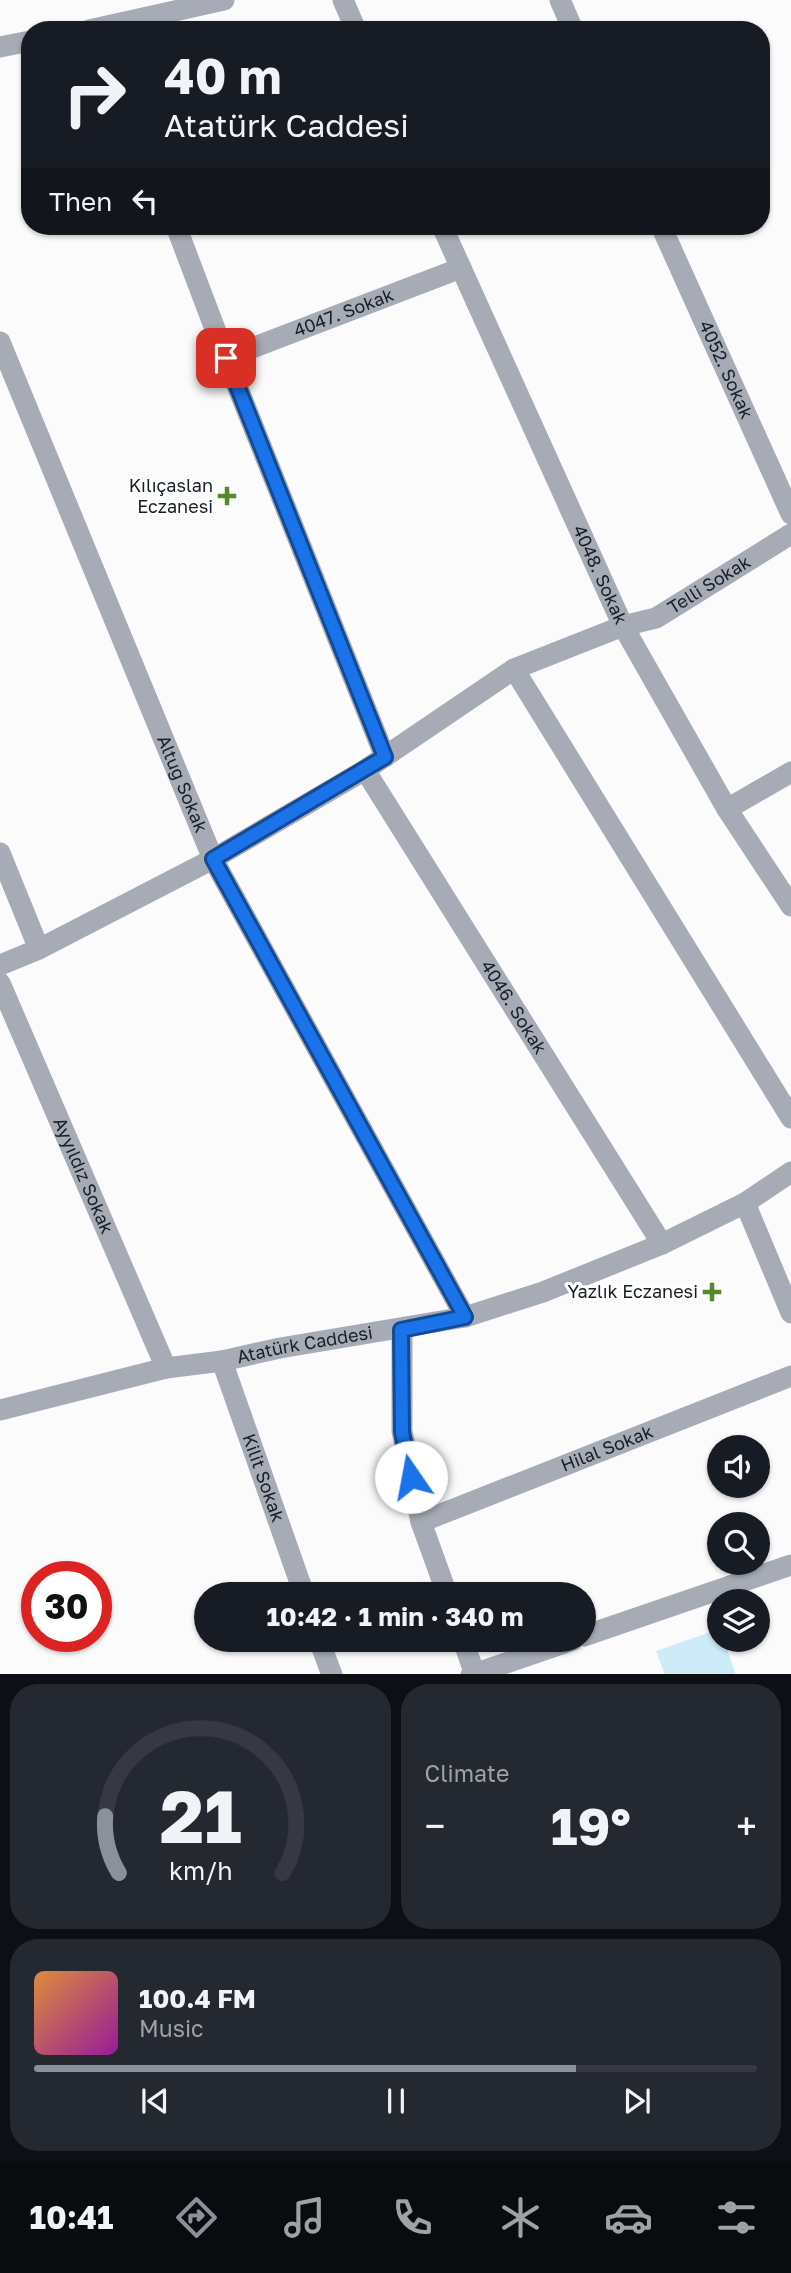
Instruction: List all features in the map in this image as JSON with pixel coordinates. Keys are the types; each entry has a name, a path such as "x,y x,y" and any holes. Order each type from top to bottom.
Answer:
{"street":[{"path":"132,21 224,0"},
{"path":"343,0 352,21"},
{"path":"560,0 569,21"},
{"path":"0,47 21,43"},
{"path":"179,235 385,757"},
{"name":"4048. Sokak","path":"446,235 623,626 727,809 791,906"},
{"name":"4052. Sokak","path":"665,235 791,514"},
{"name":"4047. Sokak","path":"226,358 461,268"},
{"name":"Altuğ Sokak","path":"0,342 213,859 465,1317"},
{"name":"Telli Sokak","path":"0,964 38,948 213,859 365,770 514,669 623,626 656,618 791,534"},
{"path":"514,669 791,1118"},
{"name":"4046. Sokak","path":"365,770 662,1244"},
{"path":"727,809 791,772"},
{"path":"0,853 38,948"},
{"name":"Ayyıldız Sokak","path":"0,983 166,1367"},
{"name":"Atatürk Caddesi","path":"0,1410 166,1367 222,1362 280,1349 465,1317 543,1292 662,1244 745,1203 791,1172"},
{"path":"745,1203 791,1313"},
{"path":"401,1330 402,1432 421,1522 443,1582"},
{"name":"Kilit Sokak","path":"222,1362 300,1582"},
{"name":"Hilal Sokak","path":"421,1522 791,1376"},
{"path":"596,1632 791,1565"},
{"path":"323,1652 332,1674"},
{"path":"467,1652 474,1674 538,1652"}],"building":[{"path":"707,1633 707,1652 728,1652 736,1674 665,1674 656,1651"}],"place":[{"name":"Kılıçaslan Eczanesi","path":"227,496"},
{"name":"Yazlık Eczanesi","path":"712,1292"}],"route":[{"path":"226,358 385,757 213,859 465,1317 401,1330 402,1432 411,1477"}]}
